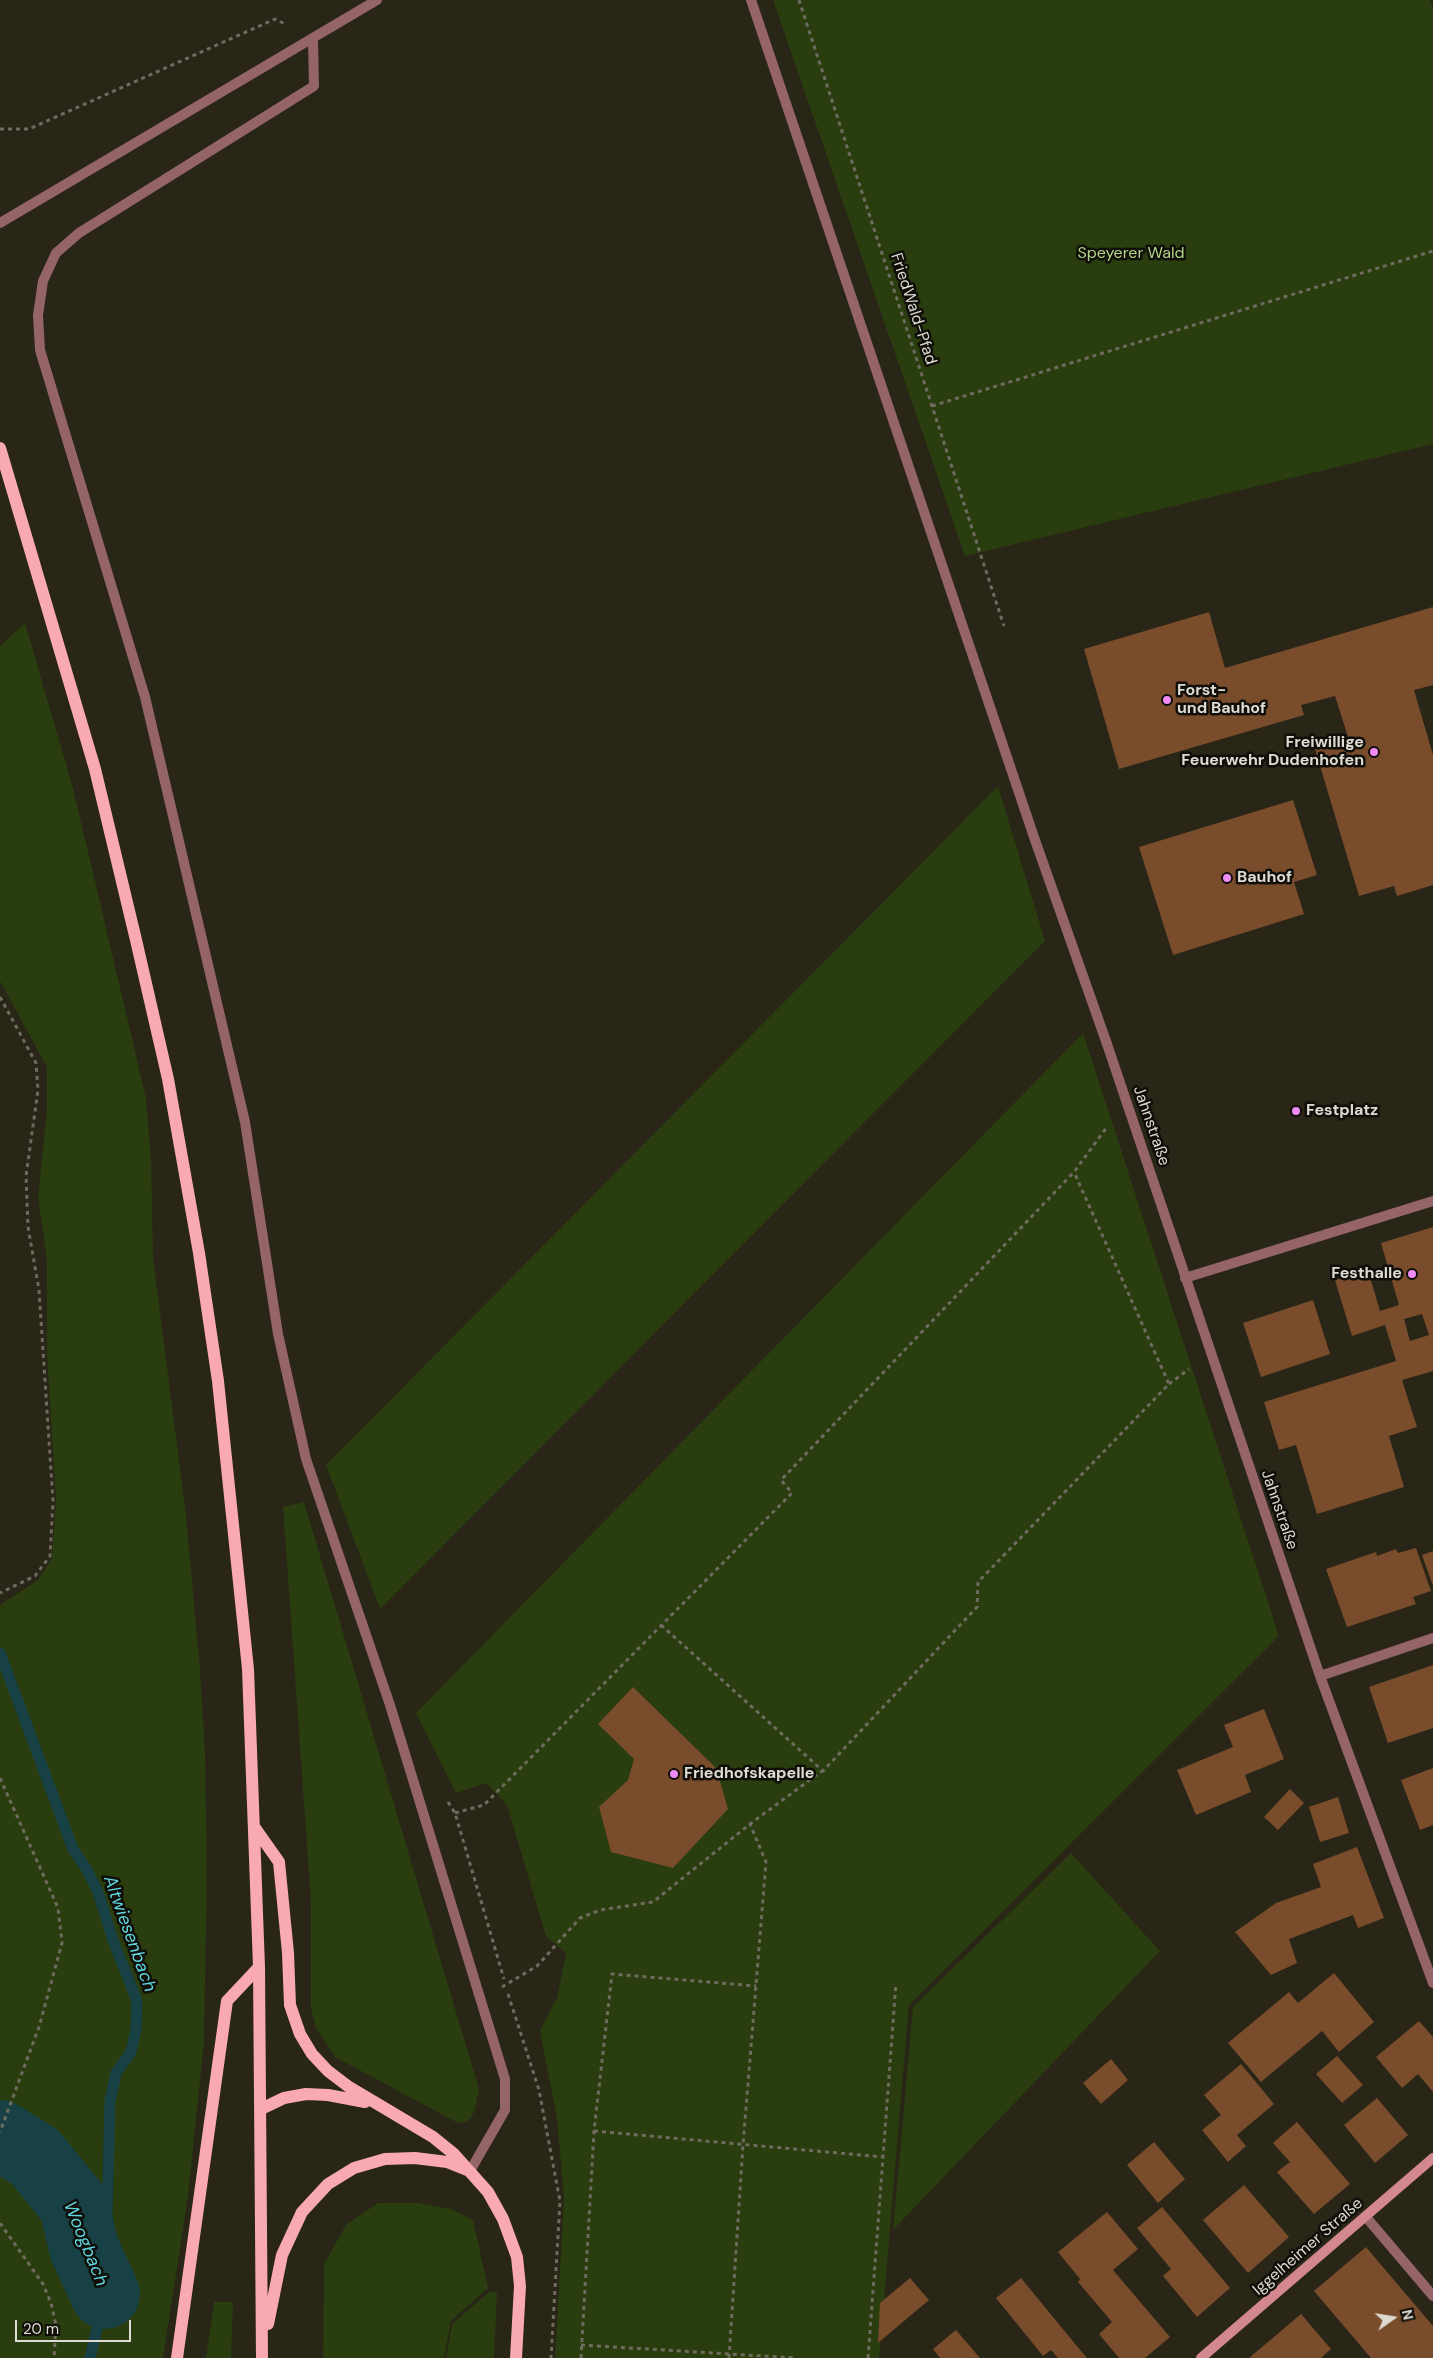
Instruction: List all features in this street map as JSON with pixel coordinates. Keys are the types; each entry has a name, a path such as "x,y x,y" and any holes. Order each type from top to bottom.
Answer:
{"main road":[{"path":"0,448 95,769 168,1080 199,1253 220,1400 248,1669 259,1967 262,2353"},
{"path":"255,1828 279,1862 288,1952 290,2005 300,2034 312,2054 328,2072 433,2137 470,2171 488,2192 503,2219 517,2257 520,2286 516,2358"},
{"path":"177,2358 227,2001 259,1967"},
{"path":"261,2109 284,2098 306,2094 336,2096 379,2105"},
{"path":"262,2353 282,2255 302,2212 328,2184 354,2168 385,2159 415,2158 447,2162 470,2171"}],"street":[{"path":"0,223 377,0"},
{"name":"Jahnstraße","path":"751,0 1320,1676 1433,1983"},
{"path":"313,39 314,86 79,233 56,253 43,281 38,315 40,350 145,697 245,1122 278,1334 306,1459 390,1705 505,2079 504,2110 500,2121 470,2171"},
{"path":"1184,1278 1433,1201"},
{"path":"1320,1676 1433,1638"},
{"name":"Iggelheimer Straße","path":"1201,2358 1433,2158"},
{"path":"1366,2217 1433,2296"}],"path":[{"name":"FriedWald-Pfad","path":"799,0 1004,626"},
{"path":"0,129 29,129 275,19 313,39"},
{"path":"932,406 1433,251"},
{"path":"0,997 36,1063 38,1090 26,1176 28,1228 39,1290 53,1500 50,1556 35,1576 0,1593"},
{"path":"455,1813 484,1805 792,1492 781,1480 1074,1172 1126,1100"},
{"path":"480,1994 506,1986 537,1966 580,1918 600,1910 653,1902 750,1824 822,1771 977,1607 978,1582 1170,1384 1074,1172"},
{"path":"661,1626 822,1771"},
{"path":"0,1778 58,1908 62,1943 39,2027 0,2132"},
{"path":"729,2356 743,2145 766,1862 750,1824"},
{"path":"580,2358 594,2131 612,1974 756,1986"},
{"path":"868,2358 896,1983"},
{"path":"594,2131 883,2156"},
{"path":"0,2223 43,2284 51,2303 56,2325 54,2358"},
{"path":"581,2345 729,2356 796,2358"}],"green space":[{"name":"Speyerer Wald","path":"773,0 1430,0 1433,8 1433,444 965,556"},
{"path":"25,623 73,788 146,1098 151,1158 153,1258 186,1515 200,1670 205,1752 207,1873 204,2042 188,2196 163,2358 0,2358 0,2150 25,2160 42,2176 68,2209 83,2292 94,2220 83,2187 48,2148 0,2117 0,1605 38,1580 52,1558 56,1500 47,1353 47,1259 38,1197 47,1110 47,1067 0,981 0,646"},
{"path":"998,786 1045,941 380,1609 326,1465"},
{"path":"1083,1033 1279,1636 909,2005 879,2358 555,2358 564,2198 557,2119 540,2031 557,1998 566,1953 546,1936 507,1805 486,1783 456,1793 416,1713"},
{"path":"304,1502 479,2089 475,2109 471,2118 465,2122 458,2123 335,2057 316,2028 311,2008 311,1902 283,1507"},
{"path":"1071,1853 1160,1951 893,2230 913,2007"},
{"path":"378,2203 418,2203 451,2209 473,2220 488,2288 451,2321 444,2358 323,2358 324,2264 346,2225"},
{"path":"489,2292 497,2292 494,2358 446,2358 452,2324"},
{"path":"214,2302 233,2302 231,2358 206,2358"}],"building":[{"path":"1433,607 1433,685 1414,690 1433,755 1433,885 1397,896 1394,886 1359,896 1315,749 1349,740 1335,696 1301,705 1304,715 1119,769 1084,649 1209,612 1225,668"},
{"name":"Bauhof","path":"1293,800 1317,875 1294,882 1304,914 1173,955 1139,847"},
{"path":"1433,1227 1433,1371 1402,1380 1417,1427 1389,1436 1404,1487 1317,1514 1296,1445 1279,1450 1264,1402 1396,1361 1385,1325 1352,1336 1335,1280 1368,1270 1380,1311 1399,1305 1381,1243","holes":["1422,1314 1429,1335 1410,1341 1404,1319"]},
{"path":"1313,1300 1330,1354 1261,1377 1243,1323"},
{"path":"1416,1548 1431,1591 1413,1597 1416,1604 1347,1627 1326,1569 1376,1552 1377,1556 1396,1549 1398,1553"},
{"path":"1433,1551 1433,1586 1422,1555"},
{"path":"1433,1665 1433,1728 1388,1743 1369,1687"},
{"name":"Friedhofskapelle","path":"633,1687 716,1768 728,1809 673,1868 611,1852 599,1807 628,1780 634,1759 598,1724"},
{"path":"1264,1709 1284,1759 1245,1775 1251,1792 1196,1815 1177,1770 1233,1747 1224,1725"},
{"path":"1433,1768 1433,1825 1420,1830 1401,1780"},
{"path":"1290,1789 1304,1803 1278,1830 1264,1817"},
{"path":"1338,1797 1349,1833 1320,1842 1309,1807"},
{"path":"1357,1847 1384,1918 1358,1928 1353,1915 1289,1939 1297,1963 1271,1975 1235,1932 1276,1903 1321,1887 1313,1864"},
{"path":"1334,1973 1374,2022 1339,2052 1322,2031 1261,2082 1228,2043 1289,1992 1298,2003"},
{"path":"1419,2021 1433,2037 1433,2092 1418,2074 1402,2088 1376,2057"},
{"path":"1337,2056 1363,2085 1342,2103 1316,2074"},
{"path":"1111,2059 1128,2080 1101,2104 1083,2083"},
{"path":"1241,2064 1274,2104 1237,2135 1246,2146 1228,2162 1202,2130 1221,2115 1204,2095"},
{"path":"1377,2098 1408,2135 1375,2163 1344,2125"},
{"path":"1297,2122 1350,2184 1314,2214 1277,2172 1290,2162 1273,2143"},
{"path":"1154,2142 1185,2179 1158,2203 1127,2165"},
{"path":"1244,2185 1289,2237 1248,2273 1203,2220"},
{"path":"1162,2207 1230,2288 1197,2317 1163,2276 1171,2269 1137,2228"},
{"path":"1107,2212 1138,2249 1113,2270 1170,2337 1145,2358 1119,2358 1099,2334 1112,2322 1078,2282 1080,2279 1058,2252"},
{"path":"1366,2247 1433,2326 1433,2358 1371,2358 1314,2291"},
{"path":"910,2278 929,2300 878,2343 880,2303"},
{"path":"1021,2278 1087,2358 1058,2358 1051,2350 1043,2356 996,2298"},
{"path":"1301,2314 1331,2349 1321,2358 1249,2358"},
{"path":"956,2330 980,2358 940,2358 933,2349"}],"waterway":[{"name":"Altwiesenbach","path":"0,1653 73,1849 87,1870 98,1892 113,1940 137,2001 136,2030 131,2052 116,2073 110,2101 105,2294 90,2358"},
{"name":"Woogbach","path":"0,2135 35,2157 74,2205 84,2248 105,2294"}],"place":[{"name":"Forst- und Bauhof","path":"1167,700"},
{"name":"Freiwillige Feuerwehr Dudenhofen","path":"1374,752"},
{"name":"Bauhof","path":"1227,878"},
{"name":"Festplatz","path":"1296,1111"},
{"name":"Festhalle","path":"1412,1274"},
{"name":"Friedhofskapelle","path":"674,1774"}]}
